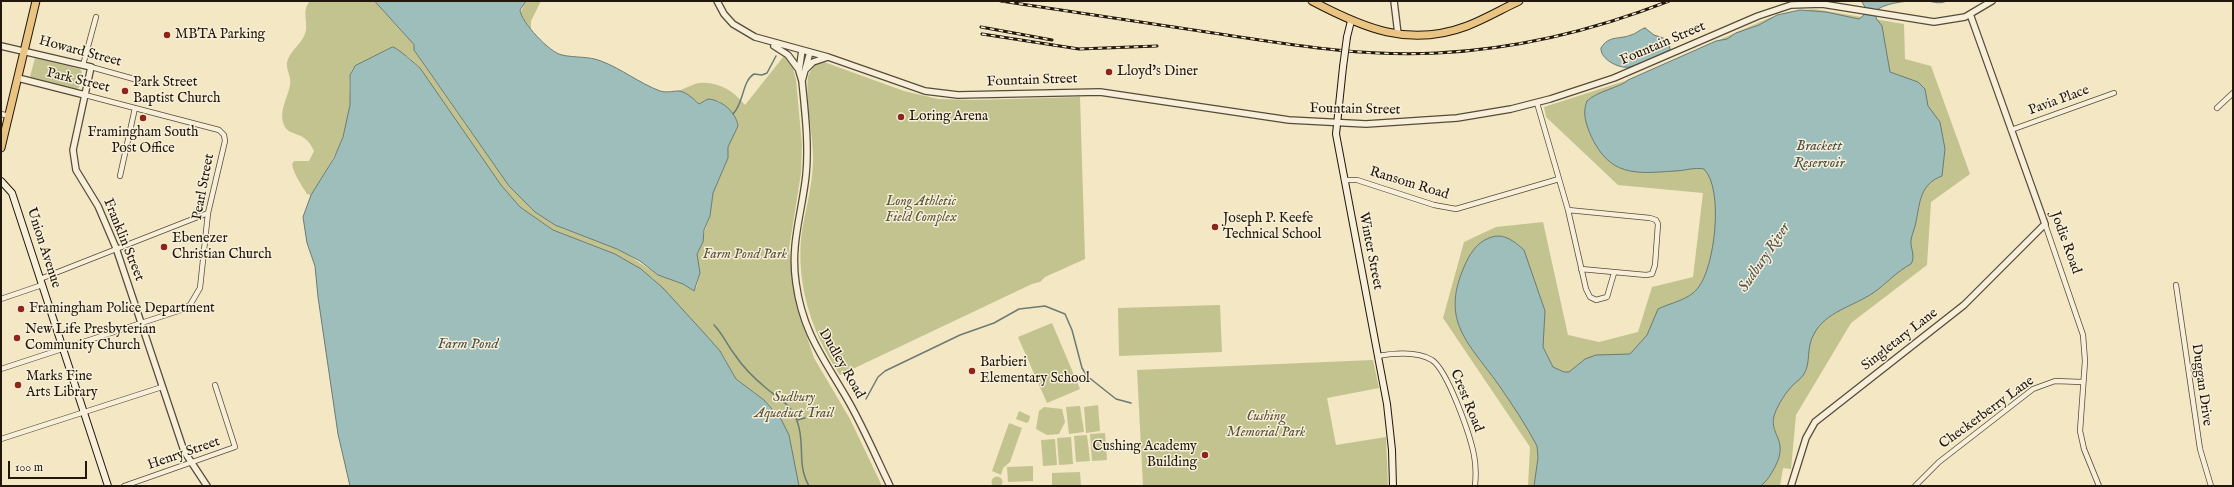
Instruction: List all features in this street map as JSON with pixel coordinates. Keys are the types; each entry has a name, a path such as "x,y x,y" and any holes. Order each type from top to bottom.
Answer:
{"main road":[{"path":"1,148 36,1"},
{"path":"1312,1 1351,21 1377,30 1398,34 1423,35 1446,32 1467,25 1506,4 1519,1"},
{"name":"Winter Street","path":"1351,21 1343,67 1336,134 1378,356 1390,429 1393,486"},
{"name":"Union Avenue","path":"1,180 12,193 108,486"}],"street":[{"name":"Fountain Street","path":"717,1 724,14 733,24 749,35 828,57 910,87 943,94 1100,92 1279,118 1336,124 1391,124 1437,120 1490,113 1537,103 1621,75 1758,16 1784,7 1814,3 1934,22 1953,20 1970,14 1992,1"},
{"path":"1394,1 1398,34"},
{"name":"Jodie Road","path":"1970,14 2082,327 2085,353 2080,430 2084,449 2099,486"},
{"path":"83,65 96,17"},
{"path":"763,40 788,55 802,72 813,62 828,57"},
{"name":"Howard Street","path":"1,46 24,50 152,84"},
{"name":"Dudley Road","path":"802,50 802,81 807,163 794,247 795,273 800,306 811,339 854,412 890,486"},
{"name":"Dudley Road","path":"802,72 810,52"},
{"name":"Franklin Street","path":"91,67 74,143 73,160 79,176 101,212 116,248 162,387 190,463 206,486"},
{"name":"Park Street","path":"18,78 219,130 224,135"},
{"path":"2217,108 2233,92"},
{"name":"Pavia Place","path":"2011,130 2114,93"},
{"path":"1537,103 1568,210 1587,293 1596,300 1607,297 1614,272"},
{"path":"120,176 135,108"},
{"path":"1,114 9,116"},
{"name":"Pearl Street","path":"1,369 178,311 194,300 202,281 208,213 224,141 224,135"},
{"name":"Ransom Road","path":"1344,180 1357,180 1434,205 1456,209 1559,179"},
{"path":"1568,210 1650,218 1658,221 1655,265 1652,274 1646,275 1581,269"},
{"path":"1,299 116,248 208,213"},
{"name":"Singletary Lane","path":"1791,486 1806,438 1815,422 1968,302 2045,224"},
{"name":"Duggan Drive","path":"2176,285 2200,449 2211,486"},
{"name":"Crest Road","path":"1378,356 1416,354 1427,357 1441,368 1471,442 1475,461 1475,486"},
{"name":"Checkerberry Lane","path":"1915,486 1939,462 2033,389 2055,381 2082,382"},
{"name":"Henry Street","path":"124,486 235,447 215,385"},
{"path":"1,439 162,387"}],"green space":[{"path":"310,1 375,1 414,45 414,50 424,65 509,186 535,212 555,225 622,251 658,275 683,284 693,291 697,286 700,273 697,254 710,216 713,193 728,158 728,147 738,126 735,117 719,101 705,100 699,104 689,96 678,91 699,83 719,85 731,91 745,105 784,56 793,68 796,80 802,145 801,173 789,249 797,307 814,358 850,419 882,486 799,486 787,431 778,415 764,400 736,379 724,357 710,340 652,278 615,254 553,230 520,207 501,185 420,68 407,56 402,55 397,49 390,48 353,68 349,82 350,105 341,141 311,195 307,194 296,176 292,164 294,161 309,161 314,151 307,140 291,132 285,127 282,116 290,85 287,63 290,55 305,34 305,11"},
{"path":"526,1 541,1 531,21 531,29 520,14"},
{"name":"Brackett Reservoir","path":"1814,9 1904,24 1905,59 1931,66 1970,174 1931,202 1927,265 1851,323 1796,415 1791,469 1783,468 1780,486 1528,486 1530,447 1443,318 1464,242 1496,227 1543,222 1568,335 1599,342 1638,332 1652,287 1693,277 1703,193 1618,185 1546,117 1544,107 1628,80 1769,18 1789,12"},
{"path":"35,58 80,69 82,72 79,88 76,89 30,77"},
{"name":"Long Athletic Field Complex","path":"824,62 904,91 938,99 975,100 1080,97 1085,259 1045,277 1040,282 1032,284 840,375 821,342 813,324 803,288 800,250 813,164 807,87 808,76 814,65"},
{"path":"1220,305 1222,352 1119,356 1118,308"},
{"path":"1052,323 1080,389 1047,403 1018,337"},
{"name":"Cushing Memorial Park","path":"1373,360 1379,388 1327,398 1336,445 1386,437 1388,486 1143,486 1137,370"},
{"path":"1098,405 1100,431 1086,433 1084,407"},
{"path":"1080,406 1084,432 1069,434 1066,407"},
{"path":"1044,407 1062,409 1065,422 1059,434 1047,435 1036,429 1039,411"},
{"path":"1019,411 1030,416 1027,423 1016,419"},
{"path":"1009,423 1022,428 1010,462 1003,468 1001,475 992,471"},
{"path":"1105,433 1107,460 1092,461 1090,434"},
{"path":"1087,435 1090,461 1076,462 1074,436"},
{"path":"1071,437 1073,464 1059,465 1057,438"},
{"path":"1055,439 1057,465 1043,466 1041,440"},
{"path":"1033,466 1033,481 1008,482 1007,467"},
{"path":"1080,472 1081,486 1052,486 1052,473"},
{"path":"997,476 1001,478 1003,482 1001,486 997,488 993,486 991,482 993,478"}],"water":[{"path":"375,1 526,1 520,10 525,22 544,43 557,53 567,56 596,59 609,64 660,91 679,91 690,96 699,104 708,99 723,104 728,108 737,121 738,126 728,147 728,158 713,193 710,216 704,230 703,242 697,254 700,273 694,291 683,284 658,275 640,261 617,249 555,225 535,212 509,186 414,50 414,45"},
{"name":"Brackett Reservoir","path":"1857,1 1911,1 1894,3 1878,9 1876,18 1882,26 1890,72 1918,82 1925,89 1928,106 1940,122 1945,149 1942,176 1929,184 1922,194 1911,240 1913,258 1911,264 1873,293 1840,310 1825,320 1814,334 1810,344 1806,370 1800,379 1785,394 1775,413 1773,420 1780,449 1779,457 1769,478 1760,486 1534,486 1538,458 1537,446 1524,422 1468,343 1461,331 1457,317 1455,303 1457,286 1464,267 1471,254 1480,243 1494,236 1508,238 1524,250 1545,311 1543,347 1553,367 1564,372 1569,372 1585,359 1596,355 1630,354 1647,335 1658,309 1690,296 1698,288 1704,278 1713,246 1715,228 1714,193 1710,179 1704,169 1696,168 1678,171 1635,172 1625,170 1606,159 1598,149 1586,123 1585,110 1587,101 1597,94 1625,83 1628,80 1716,41 1727,39 1736,33 1759,25 1777,15 1800,10 1826,12 1859,19 1864,15 1865,7 1862,2"},
{"path":"1925,1 1947,1 1938,3"},
{"path":"1645,28 1654,35 1669,40 1670,50 1645,62 1629,67 1615,65 1604,56 1601,48 1607,41 1633,34"},
{"name":"Farm Pond","path":"393,47 403,53 420,68 501,185 520,207 553,230 615,254 641,269 663,288 720,351 736,379 764,400 781,419 789,435 799,486 350,486 338,434 318,297 315,266 307,243 303,217 311,195 334,158 343,137 350,105 350,75 355,66"}],"waterway":[{"path":"733,114 737,109 750,77 754,74 762,75 767,73 776,56"},
{"path":"866,399 878,377 885,371 960,335 994,323 1019,309 1045,306 1065,314 1072,330 1082,368 1087,376 1116,399 1131,403"},
{"path":"714,325 732,351 753,377 784,402 795,415 800,429 803,469 809,486"},
{"path":"797,420 805,418"}],"railway":[{"path":"1001,1 1301,46 1356,52 1410,54 1467,51 1526,42 1613,21 1669,1"},
{"path":"981,27 1052,40"},
{"path":"982,34 1079,49 1157,46"}],"place":[{"name":"MBTA Parking","path":"167,35"},
{"name":"Lloyd's Diner","path":"1109,72"},
{"name":"Park Street Baptist Church","path":"125,91"},
{"name":"Loring Arena","path":"901,117"},
{"name":"Framingham South Post Office","path":"143,118"},
{"name":"Joseph P. Keefe Technical School","path":"1215,227"},
{"name":"Ebenezer Christian Church","path":"164,247"},
{"name":"Framingham Police Department","path":"21,309"},
{"name":"New Life Presbyterian Community Church","path":"17,338"},
{"name":"Barbieri Elementary School","path":"972,371"},
{"name":"Marks Fine Arts Library","path":"18,385"},
{"name":"Cushing Academy Building","path":"1205,455"}],"park label":[{"name":"Farm Pond Park","path":"745,255"},
{"name":"Sudbury Aqueduct Trail","path":"794,406"}],"water label":[{"name":"Sudbury River","path":"1765,258"}]}
